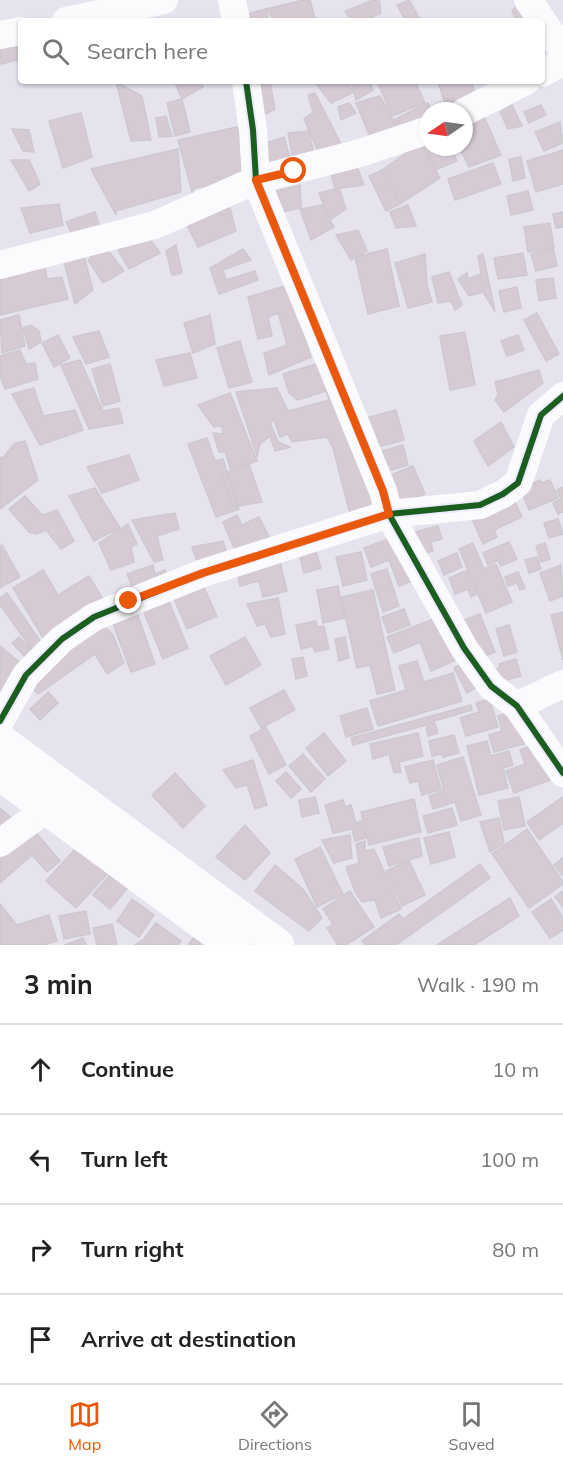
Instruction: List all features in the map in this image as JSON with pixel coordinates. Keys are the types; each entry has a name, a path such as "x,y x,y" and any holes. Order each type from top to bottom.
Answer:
{"main road":[{"path":"0,740 278,945"},
{"path":"0,774 232,945"}],"street":[{"path":"80,18 164,0"},
{"path":"232,0 235,18"},
{"path":"528,0 540,18"},
{"path":"545,25 563,51"},
{"path":"0,35 18,32"},
{"path":"545,71 563,62"},
{"path":"246,84 253,130 256,180 383,491 389,514 464,648 490,686 517,706 563,773"},
{"path":"473,108 520,84"},
{"path":"0,265 155,225 256,180 360,153 419,133"},
{"path":"0,721 26,675 62,639 94,616 203,573 389,514 480,505 503,494 518,483 541,415 563,396"},
{"path":"517,706 563,684"},
{"path":"0,843 48,808"}],"building":[{"path":"310,0 315,18 273,18 266,9"},
{"path":"373,0 379,0 381,13 370,18 349,18 345,11"},
{"path":"409,0 419,18 404,18 397,5"},
{"path":"521,0 532,18 516,18 512,11"},
{"path":"266,9 268,18 235,18"},
{"path":"18,32 18,60 1,64 0,35"},
{"path":"117,84 142,96 151,140 131,141"},
{"path":"175,84 202,84 203,87 182,99"},
{"path":"270,84 275,109 252,121 247,89"},
{"path":"316,84 348,84 354,92 331,103"},
{"path":"352,84 370,84 373,90 356,100"},
{"path":"378,84 416,84 425,102 419,102 419,105 392,116"},
{"path":"439,84 472,84 477,97 464,102 445,102"},
{"path":"315,93 345,152 321,159 304,119 313,112 308,95"},
{"path":"380,96 402,136 373,144 356,103"},
{"path":"182,99 190,132 175,136 167,103"},
{"path":"349,103 356,113 341,120 338,107"},
{"path":"512,105 522,126 508,129 500,112"},
{"path":"541,105 546,115 529,123 524,112"},
{"path":"419,107 419,131 402,136 393,120"},
{"path":"482,112 501,155 469,167 464,156 473,156 473,117"},
{"path":"81,113 92,157 63,168 49,121"},
{"path":"166,116 172,136 159,137 156,118"},
{"path":"560,122 563,143 544,151 535,132"},
{"path":"237,127 251,177 195,188 192,192 178,140"},
{"path":"12,129 29,130 34,152 23,151"},
{"path":"308,131 316,160 294,164 288,133"},
{"path":"284,137 294,171 263,178 255,147"},
{"path":"419,144 419,156 427,156 440,178 400,204 382,170"},
{"path":"178,149 181,192 116,211 116,215 91,169"},
{"path":"563,150 563,184 536,192 527,161"},
{"path":"429,156 455,156 457,161 437,169"},
{"path":"521,157 525,178 513,181 509,159"},
{"path":"354,159 364,185 335,189 328,164"},
{"path":"11,160 29,160 40,184 29,191"},
{"path":"493,163 501,184 455,200 448,179"},
{"path":"382,170 400,204 386,211 369,176"},
{"path":"300,185 301,208 262,216 257,196"},
{"path":"339,188 346,209 330,220 319,193"},
{"path":"528,191 533,210 511,215 507,196"},
{"path":"59,204 63,225 30,233 21,208"},
{"path":"322,205 334,227 311,240 300,209"},
{"path":"408,205 416,226 396,228 390,212"},
{"path":"230,208 236,231 198,247 185,221"},
{"path":"95,212 101,229 74,238 66,222"},
{"path":"563,212 563,227 556,228 553,214"},
{"path":"550,223 554,248 528,252 524,227"},
{"path":"358,230 367,251 351,260 336,235"},
{"path":"148,236 160,253 129,269 118,250"},
{"path":"103,244 124,271 103,283 88,260"},
{"path":"176,245 182,273 172,275 166,251"},
{"path":"553,248 557,266 536,271 531,254"},
{"path":"243,249 251,260 223,270 226,280 255,271 258,280 219,294 210,268"},
{"path":"387,249 399,306 368,314 355,257"},
{"path":"523,253 527,275 498,279 494,258"},
{"path":"425,254 427,286 432,302 408,308 395,263"},
{"path":"483,254 495,311 483,292 469,296 458,279 467,273 468,279 481,274 478,256"},
{"path":"84,256 93,290 75,304 64,262"},
{"path":"0,266 45,266 47,279 62,277 68,299 0,315"},
{"path":"449,272 462,305 455,310 451,301 438,303 432,277"},
{"path":"553,278 556,298 539,301 536,280"},
{"path":"288,285 311,357 269,375 264,353 287,345 278,313 268,317 272,336 258,339 248,297"},
{"path":"517,287 521,308 504,312 499,291"},
{"path":"537,313 559,354 546,361 524,320"},
{"path":"19,315 25,346 2,353 0,320"},
{"path":"210,315 215,344 193,353 184,323"},
{"path":"31,325 39,331 41,342 29,349 23,328"},
{"path":"99,331 109,357 86,364 73,337"},
{"path":"465,332 475,385 450,390 440,336"},
{"path":"58,335 70,358 54,367 42,343"},
{"path":"518,335 524,350 507,356 501,341"},
{"path":"240,341 252,382 229,388 217,348"},
{"path":"20,350 26,364 35,363 38,379 5,389 0,375 0,356"},
{"path":"190,353 197,378 164,386 156,360"},
{"path":"335,358 375,512 351,518 333,448 327,437 292,442 288,434 280,437 274,420 270,422 278,442 290,447 275,451 270,436 260,444 257,456 236,392 277,388 288,411 329,400 326,391 298,400 289,393 283,374"},
{"path":"80,360 103,411 119,408 123,423 89,429 61,365"},
{"path":"110,364 120,401 103,406 92,369"},
{"path":"539,370 543,383 504,412 495,400 498,394 495,382"},
{"path":"34,388 43,416 75,410 83,430 40,445 12,394"},
{"path":"230,393 257,461 231,471 225,452 219,452 213,433 223,434 222,426 214,427 198,405"},
{"path":"396,410 404,440 367,450 359,420"},
{"path":"501,422 514,447 488,466 474,441"},
{"path":"207,438 215,461 223,459 239,509 216,517 188,444"},
{"path":"25,441 38,480 0,509 0,457 3,458 14,444"},
{"path":"403,445 408,465 388,471 382,451"},
{"path":"129,455 139,480 102,493 87,467"},
{"path":"249,465 262,502 233,507 221,474"},
{"path":"413,466 425,494 394,506 383,478"},
{"path":"540,480 541,483 550,480 558,498 529,510 520,489"},
{"path":"563,487 563,512 558,514 553,503 561,499 557,490"},
{"path":"95,488 120,528 94,541 69,496"},
{"path":"25,496 42,515 57,510 74,541 61,549 46,530 37,534 29,532 9,509"},
{"path":"513,498 522,517 494,530 497,537 483,544 471,517"},
{"path":"175,513 179,529 157,536 163,560 154,562 132,520"},
{"path":"237,515 242,525 259,517 273,545 237,555 223,522"},
{"path":"558,519 563,534 549,538 544,523"},
{"path":"128,524 137,544 131,547 134,562 111,570 99,543"},
{"path":"438,526 442,539 431,542 433,551 417,555 411,533"},
{"path":"399,535 415,580 399,586 389,560 371,567 364,548"},
{"path":"223,541 229,560 199,567 192,547"},
{"path":"509,542 517,559 501,566 498,560 488,565 483,553"},
{"path":"473,543 484,569 496,564 512,602 486,613 459,549"},
{"path":"545,543 550,559 541,562 536,546"},
{"path":"2,545 20,577 0,588 0,547"},
{"path":"314,545 321,568 304,573 298,549"},
{"path":"361,552 367,580 343,586 336,557"},
{"path":"457,553 462,567 444,575 438,561"},
{"path":"279,557 287,591 263,597 259,581 240,586 236,567"},
{"path":"537,557 541,569 529,573 525,560"},
{"path":"153,565 155,574 165,570 168,584 135,594 127,574"},
{"path":"561,565 563,596 550,601 540,573"},
{"path":"387,569 399,606 383,612 371,574"},
{"path":"43,570 58,595 89,576 107,606 46,643 13,588"},
{"path":"468,570 477,594 471,597 468,589 455,594 449,578"},
{"path":"518,572 525,588 520,590 517,583 508,586 505,577"},
{"path":"200,579 217,616 187,629 171,592"},
{"path":"338,586 345,618 323,623 317,590"},
{"path":"373,590 395,690 377,694 370,665 357,668 341,597"},
{"path":"7,593 45,648 36,655 0,605 0,598"},
{"path":"166,594 188,648 163,659 141,605"},
{"path":"278,598 285,634 271,637 265,624 257,626 247,604"},
{"path":"135,607 155,664 131,672 110,616"},
{"path":"404,609 410,625 388,633 382,617"},
{"path":"563,612 563,660 551,615"},
{"path":"480,614 495,652 477,659 462,621"},
{"path":"439,617 456,660 431,671 420,642 394,653 387,637"},
{"path":"316,621 317,627 324,626 329,649 315,652 313,646 301,649 296,625"},
{"path":"103,625 113,635 124,663 107,674 95,654 38,694 27,683"},
{"path":"509,625 517,652 504,656 496,629"},
{"path":"19,637 36,655 29,661 12,643"},
{"path":"245,637 261,665 226,685 210,656"},
{"path":"345,637 349,658 339,661 335,639"},
{"path":"0,646 24,666 0,695"},
{"path":"303,657 307,676 296,679 292,659"},
{"path":"516,659 521,676 493,684 489,671 500,668 499,664"},
{"path":"417,661 424,682 453,673 462,701 378,726 370,701 406,690 399,666"},
{"path":"465,661 478,686 467,693 454,668"},
{"path":"284,690 295,710 261,728 250,708"},
{"path":"48,692 58,703 40,720 30,709"},
{"path":"490,699 498,727 466,736 460,718 479,712 476,703"},
{"path":"471,705 472,710 434,721 438,733 428,736 426,725 353,745 351,738"},
{"path":"367,708 373,729 346,737 340,716"},
{"path":"514,711 524,744 494,752 489,735 502,731 498,716"},
{"path":"266,727 286,765 269,774 250,736"},
{"path":"324,733 346,761 328,776 306,748"},
{"path":"418,733 423,756 399,762 401,772 394,773 389,754 373,759 370,744"},
{"path":"454,735 459,753 443,757 442,754 432,756 429,741"},
{"path":"487,741 491,756 509,751 513,765 503,768 508,788 479,795 467,746"},
{"path":"536,744 550,780 514,793 506,771 525,764 520,750"},
{"path":"303,754 325,779 311,792 289,766"},
{"path":"463,757 481,815 461,821 455,802 433,809 429,796 444,791 437,765"},
{"path":"253,760 267,805 255,809 247,785 236,788 223,770"},
{"path":"433,760 441,790 422,795 418,781 410,783 405,767"},
{"path":"286,772 301,789 291,798 276,781"},
{"path":"175,773 205,806 183,828 152,795"},
{"path":"315,797 319,813 302,817 299,800"},
{"path":"519,797 525,826 504,830 498,801"},
{"path":"563,797 563,823 539,840 527,822"},
{"path":"414,799 421,832 369,845 361,812"},
{"path":"343,800 345,807 351,805 356,823 361,821 366,838 355,841 352,829 333,833 325,805"},
{"path":"0,808 15,821 0,837"},
{"path":"452,808 457,825 428,833 423,816"},
{"path":"499,818 504,843 490,852 480,822"},
{"path":"29,824 60,861 47,872 32,855 0,883 0,848"},
{"path":"245,825 270,853 245,880 216,857"},
{"path":"527,829 563,882 529,908 492,854"},
{"path":"449,832 455,857 431,864 424,838"},
{"path":"350,835 352,858 334,863 322,840"},
{"path":"419,838 422,856 389,866 383,847"},
{"path":"365,841 365,851 374,849 401,909 381,918 375,900 362,902 355,892 346,867 359,863 356,844"},
{"path":"77,847 107,874 76,908 46,881"},
{"path":"320,847 343,894 317,907 295,859"},
{"path":"563,858 563,876 554,865"},
{"path":"409,860 425,895 402,906 386,871"},
{"path":"480,864 490,878 396,945 365,945 362,941 399,914 403,919"},
{"path":"275,865 303,889 322,918 309,931 255,891"},
{"path":"113,871 130,885 110,909 93,895"},
{"path":"350,891 374,927 346,945 338,945 327,928 333,924 323,909"},
{"path":"563,891 563,907 555,897"},
{"path":"510,898 519,916 474,945 437,945"},
{"path":"132,899 154,915 139,937 117,921"},
{"path":"551,899 563,918 563,930 550,938 532,912"},
{"path":"0,904 17,925 49,915 57,941 43,945 0,945"},
{"path":"86,911 90,934 64,939 59,916"},
{"path":"156,923 181,941 178,945 135,945 143,940"},
{"path":"112,924 117,945 97,945 93,928"},
{"path":"195,936 207,945 188,945"},
{"path":"83,938 86,945 65,945"}],"cycle path":[{"path":"246,84 253,130 256,180 383,491 389,514 464,648 491,686 517,706 563,773"},
{"path":"0,721 26,675 62,639 94,617 203,573 389,514 480,505 503,494 518,483 541,415 563,396"}],"route":[{"path":"129,601 203,573 389,514 383,491 256,180 294,171"}]}
